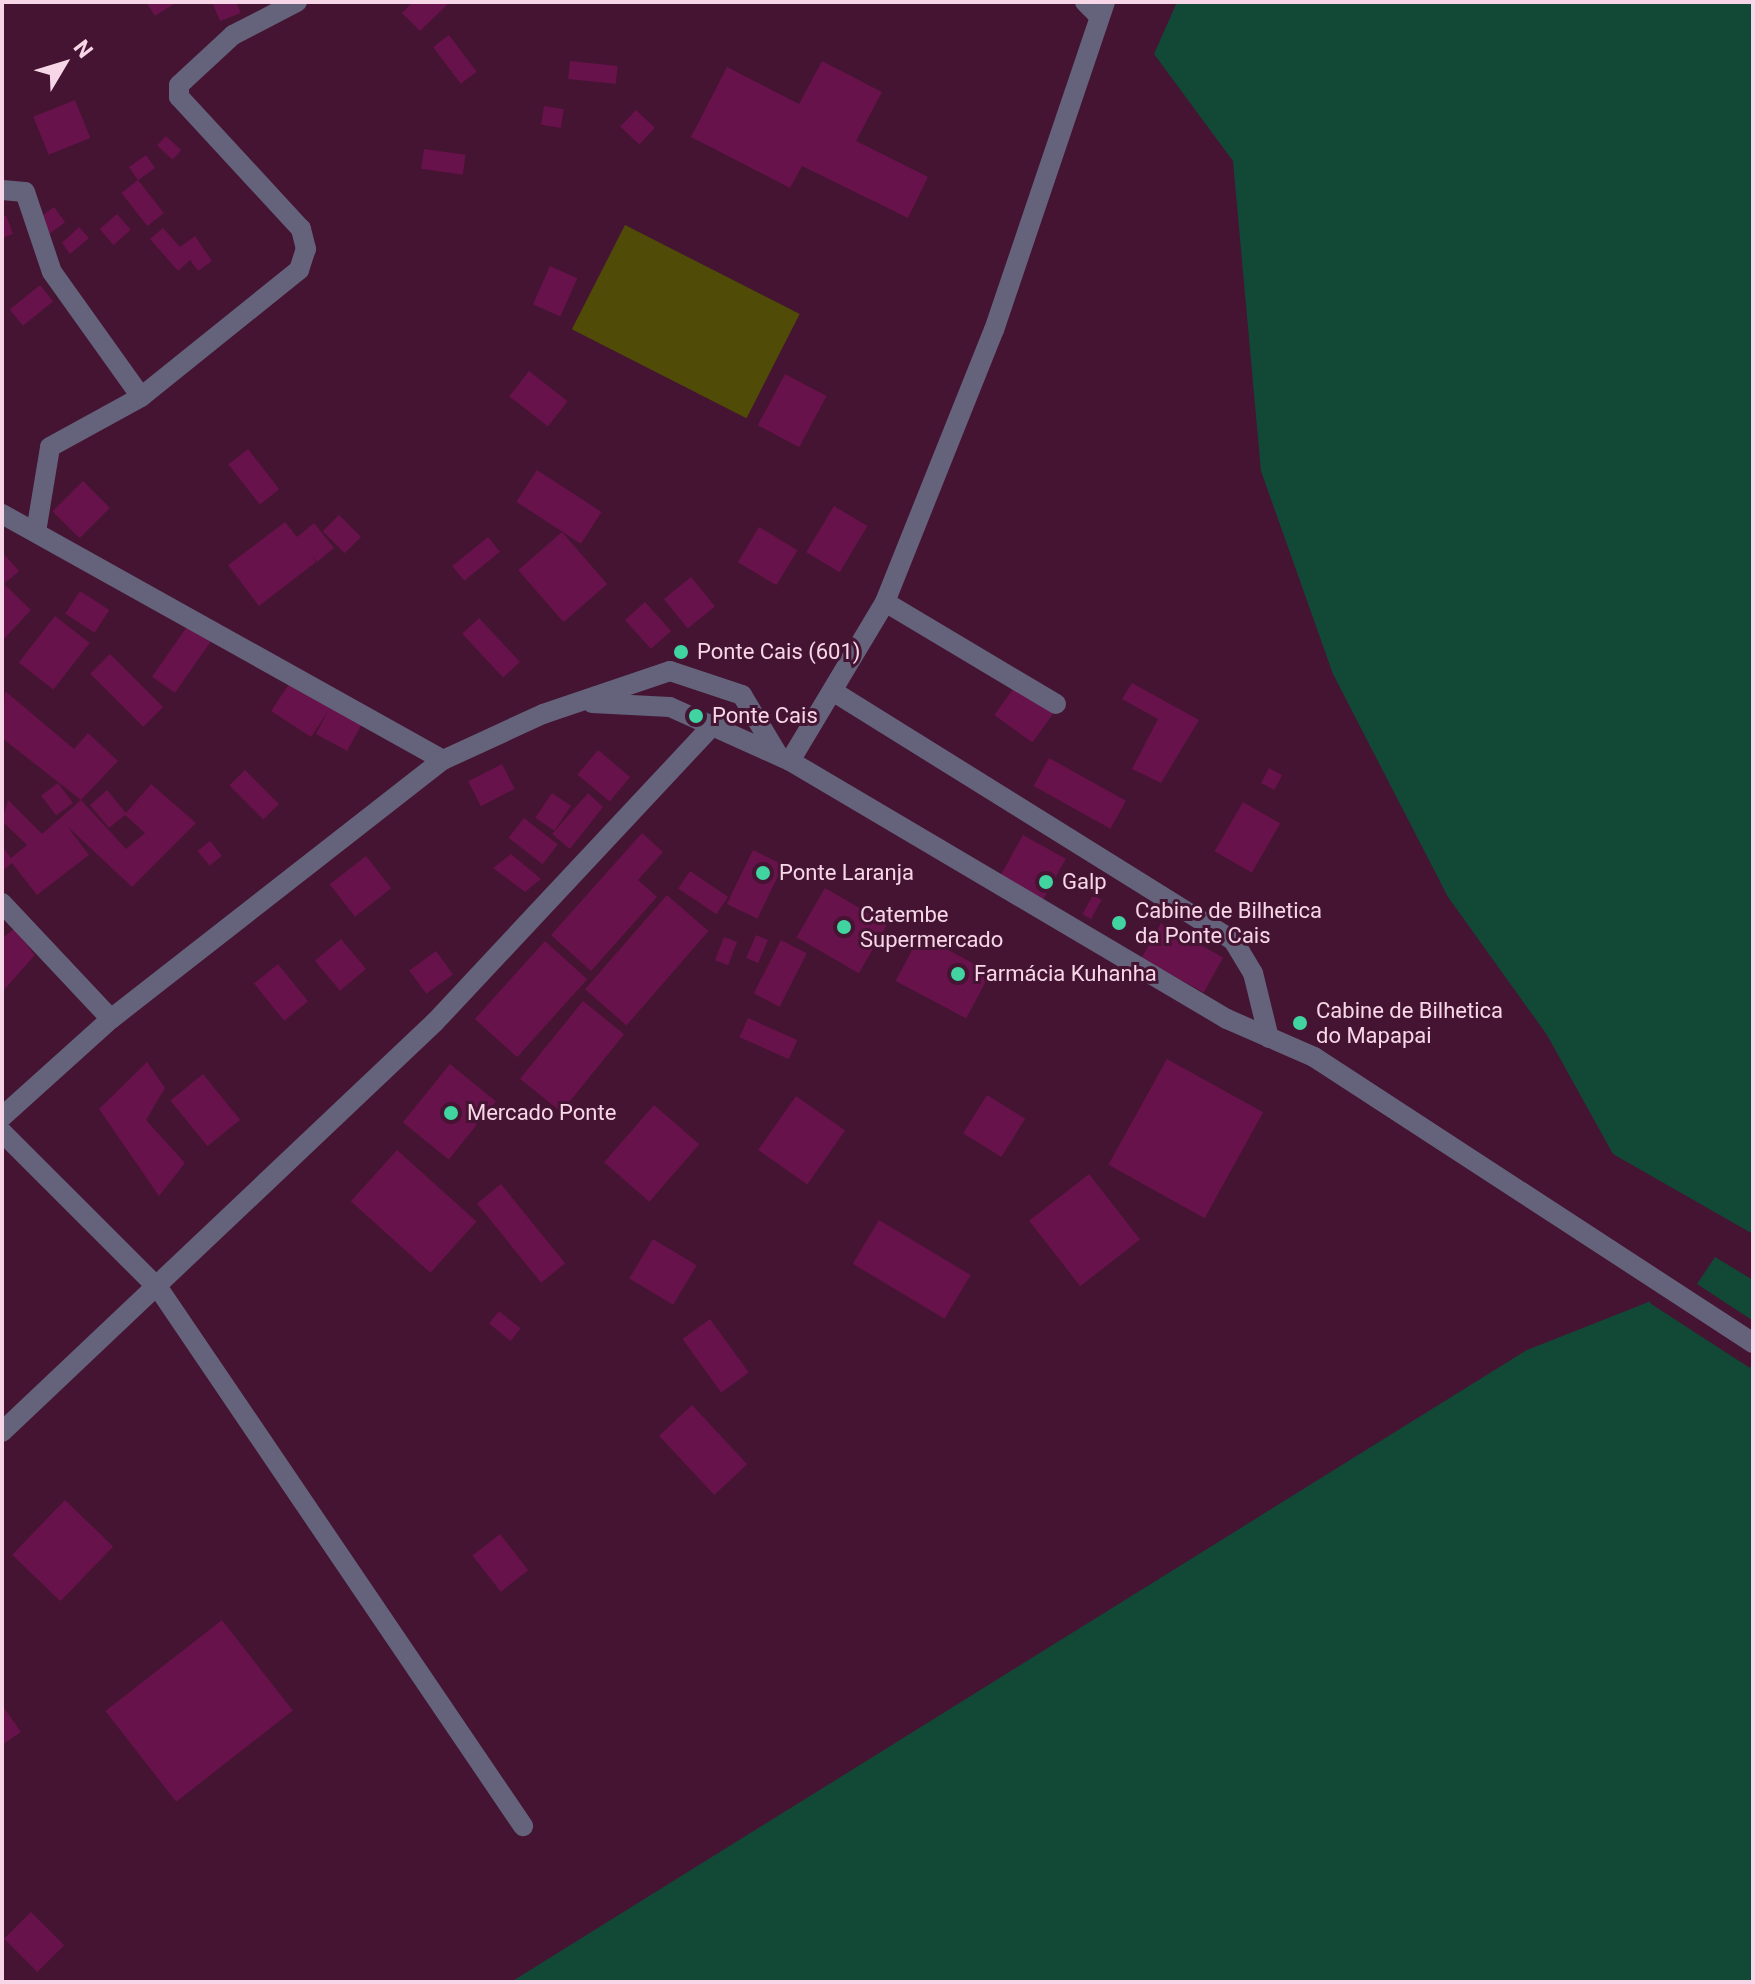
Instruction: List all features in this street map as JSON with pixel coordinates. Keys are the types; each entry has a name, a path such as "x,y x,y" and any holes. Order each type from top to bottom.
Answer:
{"street":[{"path":"36,532 50,447 141,397 299,270 306,249 301,229 179,97 179,85 233,35 297,2"},
{"path":"784,758 834,692 885,602 994,330 1096,7"},
{"path":"2,190 25,192 52,272 141,397"},
{"path":"2,514 443,760"},
{"path":"885,602 1056,704"},
{"path":"2,1117 111,1019 443,760 543,714 592,703 670,671 742,695 784,758"},
{"path":"834,692 1233,940 1253,973 1269,1038"},
{"path":"592,703 648,702 715,723 784,758 1269,1038 1314,1057 1753,1343"},
{"path":"2,1432 159,1289 435,1022 715,723"},
{"path":"2,903 111,1019"},
{"path":"2,1132 159,1289 523,1826"}],"shaded area":[{"path":"1177,2 1753,2 1753,1234 1613,1154 1547,1035 1448,897 1333,674 1261,471 1233,161 1154,54"},
{"path":"625,225 800,314 747,418 572,329"},
{"path":"1715,1257 1753,1280 1753,1321 1697,1284"},
{"path":"1651,1301 1753,1368 1753,1982 511,1982 1527,1350"}],"pier":[{"path":"1693,1282 1753,1321 1753,1325 1695,1287"},
{"path":"1653,1298 1753,1363 1750,1368 1650,1303"}],"building":[{"path":"146,2 177,2 155,16"},
{"path":"212,2 236,2 241,13 220,21"},
{"path":"413,2 450,2 420,31 402,13"},
{"path":"449,35 477,72 461,84 433,47"},
{"path":"570,61 618,66 616,84 568,79"},
{"path":"822,61 882,92 856,141 928,177 908,218 802,166 790,188 691,137 727,67 799,104"},
{"path":"75,100 90,138 49,155 33,117"},
{"path":"544,106 564,109 561,128 541,125"},
{"path":"636,110 655,128 639,145 620,127"},
{"path":"166,136 181,150 172,160 157,146"},
{"path":"424,149 466,155 463,175 421,169"},
{"path":"146,155 155,168 138,180 129,167"},
{"path":"138,180 164,213 147,226 121,193"},
{"path":"54,207 65,222 47,235 36,220"},
{"path":"117,214 131,230 113,245 100,229"},
{"path":"6,215 13,234 2,238 2,217"},
{"path":"79,227 89,238 70,254 62,243"},
{"path":"163,228 180,247 195,236 212,261 198,271 190,260 178,271 150,239"},
{"path":"550,266 577,278 560,317 533,304"},
{"path":"40,285 53,301 23,326 10,310"},
{"path":"529,371 568,401 548,426 509,396"},
{"path":"785,374 826,396 799,447 758,425"},
{"path":"248,449 279,489 260,505 228,464"},
{"path":"537,470 602,512 581,544 516,502"},
{"path":"83,481 110,508 79,538 53,511"},
{"path":"834,506 867,526 840,572 806,552"},
{"path":"339,515 361,537 345,553 323,531"},
{"path":"285,522 297,537 314,523 334,548 317,562 311,554 316,562 259,606 228,565"},
{"path":"759,527 798,550 776,585 738,562"},
{"path":"562,532 607,584 563,622 518,570"},
{"path":"488,537 500,552 464,581 452,566"},
{"path":"2,552 19,571 4,584 31,610 2,641"},
{"path":"691,577 715,607 688,629 664,599"},
{"path":"80,591 109,610 95,633 65,614"},
{"path":"645,602 671,631 651,649 625,620"},
{"path":"55,616 90,643 53,690 19,662"},
{"path":"479,618 520,662 503,678 462,634"},
{"path":"191,621 214,637 175,693 152,677"},
{"path":"110,654 163,707 143,727 90,674"},
{"path":"293,678 363,722 347,751 316,734 328,711 311,737 271,711"},
{"path":"1132,683 1199,720 1161,783 1132,769 1158,719 1122,699"},
{"path":"1016,685 1054,713 1032,743 994,715"},
{"path":"5,691 74,749 88,733 118,761 81,800 2,738"},
{"path":"598,750 630,777 610,802 577,775"},
{"path":"1049,758 1126,801 1110,829 1033,786"},
{"path":"502,764 515,789 481,806 468,781"},
{"path":"1269,768 1282,775 1274,790 1261,783"},
{"path":"245,770 279,804 263,819 229,786"},
{"path":"58,783 73,803 56,816 41,796"},
{"path":"151,784 196,823 132,887 68,827 89,855 37,895 12,863 2,871 2,846 11,858 27,845 2,821 8,800 42,834 81,800 126,849 145,833 125,815 109,828 90,805 107,790 126,813"},
{"path":"552,793 571,806 554,831 535,818"},
{"path":"588,793 603,807 570,849 552,834"},
{"path":"1243,802 1280,824 1252,873 1214,851"},
{"path":"524,818 558,844 542,864 509,838"},
{"path":"642,833 663,852 638,880 657,897 591,971 551,935"},
{"path":"1023,835 1066,859 1041,903 998,880"},
{"path":"210,841 222,856 210,866 198,851"},
{"path":"753,850 784,865 757,919 727,904"},
{"path":"511,854 541,879 525,892 493,868"},
{"path":"366,856 391,888 355,917 330,884"},
{"path":"690,871 728,897 716,914 678,888"},
{"path":"825,888 887,924 859,973 796,937"},
{"path":"667,895 709,931 627,1025 585,989"},
{"path":"1093,895 1102,900 1091,919 1082,914"},
{"path":"1161,923 1223,957 1204,992 1142,958"},
{"path":"14,929 35,955 2,992 2,938"},
{"path":"756,935 768,940 758,963 746,958"},
{"path":"920,935 991,973 966,1018 896,981"},
{"path":"724,937 737,942 728,965 715,960"},
{"path":"341,939 366,969 340,991 315,961"},
{"path":"781,940 807,953 780,1007 754,993"},
{"path":"545,941 587,979 517,1057 475,1019"},
{"path":"436,951 453,974 426,994 409,970"},
{"path":"278,964 308,1001 284,1021 254,984"},
{"path":"583,1001 624,1034 561,1112 520,1079"},
{"name":"Cabine de Bilhetica do Mapapai","path":"1298,1016 1307,1022 1301,1031 1292,1025"},
{"path":"748,1018 797,1040 789,1059 739,1037"},
{"path":"1167,1059 1263,1112 1205,1218 1108,1165"},
{"path":"147,1062 165,1088 146,1120 185,1163 159,1196 99,1109"},
{"path":"450,1064 496,1101 449,1159 403,1122"},
{"path":"203,1074 240,1120 207,1146 170,1100"},
{"path":"987,1095 1025,1119 1001,1157 963,1133"},
{"path":"796,1096 845,1130 807,1184 758,1150"},
{"path":"654,1105 699,1144 649,1202 604,1162"},
{"path":"397,1150 477,1222 430,1273 351,1201"},
{"path":"1089,1174 1140,1239 1080,1286 1029,1221"},
{"path":"501,1184 565,1263 541,1283 477,1204"},
{"path":"879,1220 971,1275 944,1319 853,1264"},
{"path":"653,1239 697,1265 673,1305 629,1278"},
{"path":"499,1311 521,1329 511,1341 489,1323"},
{"path":"710,1319 749,1372 721,1392 682,1339"},
{"path":"692,1405 747,1464 714,1495 659,1436"},
{"path":"65,1500 113,1547 60,1601 12,1555"},
{"path":"500,1534 528,1570 501,1592 472,1556"},
{"path":"222,1620 293,1711 176,1802 105,1711"},
{"path":"2,1705 21,1732 2,1745"},
{"path":"31,1912 64,1945 37,1972 4,1939"}],"place":[{"name":"Ponte Cais (601)","path":"681,652"},
{"name":"Ponte Cais","path":"696,716"},
{"name":"Ponte Laranja","path":"763,873"},
{"name":"Galp","path":"1046,882"},
{"name":"Cabine de Bilhetica da Ponte Cais","path":"1119,923"},
{"name":"Catembe Supermercado","path":"844,927"},
{"name":"Farmácia Kuhanha","path":"958,974"},
{"name":"Cabine de Bilhetica do Mapapai","path":"1300,1023"},
{"name":"Mercado Ponte","path":"451,1113"}]}
